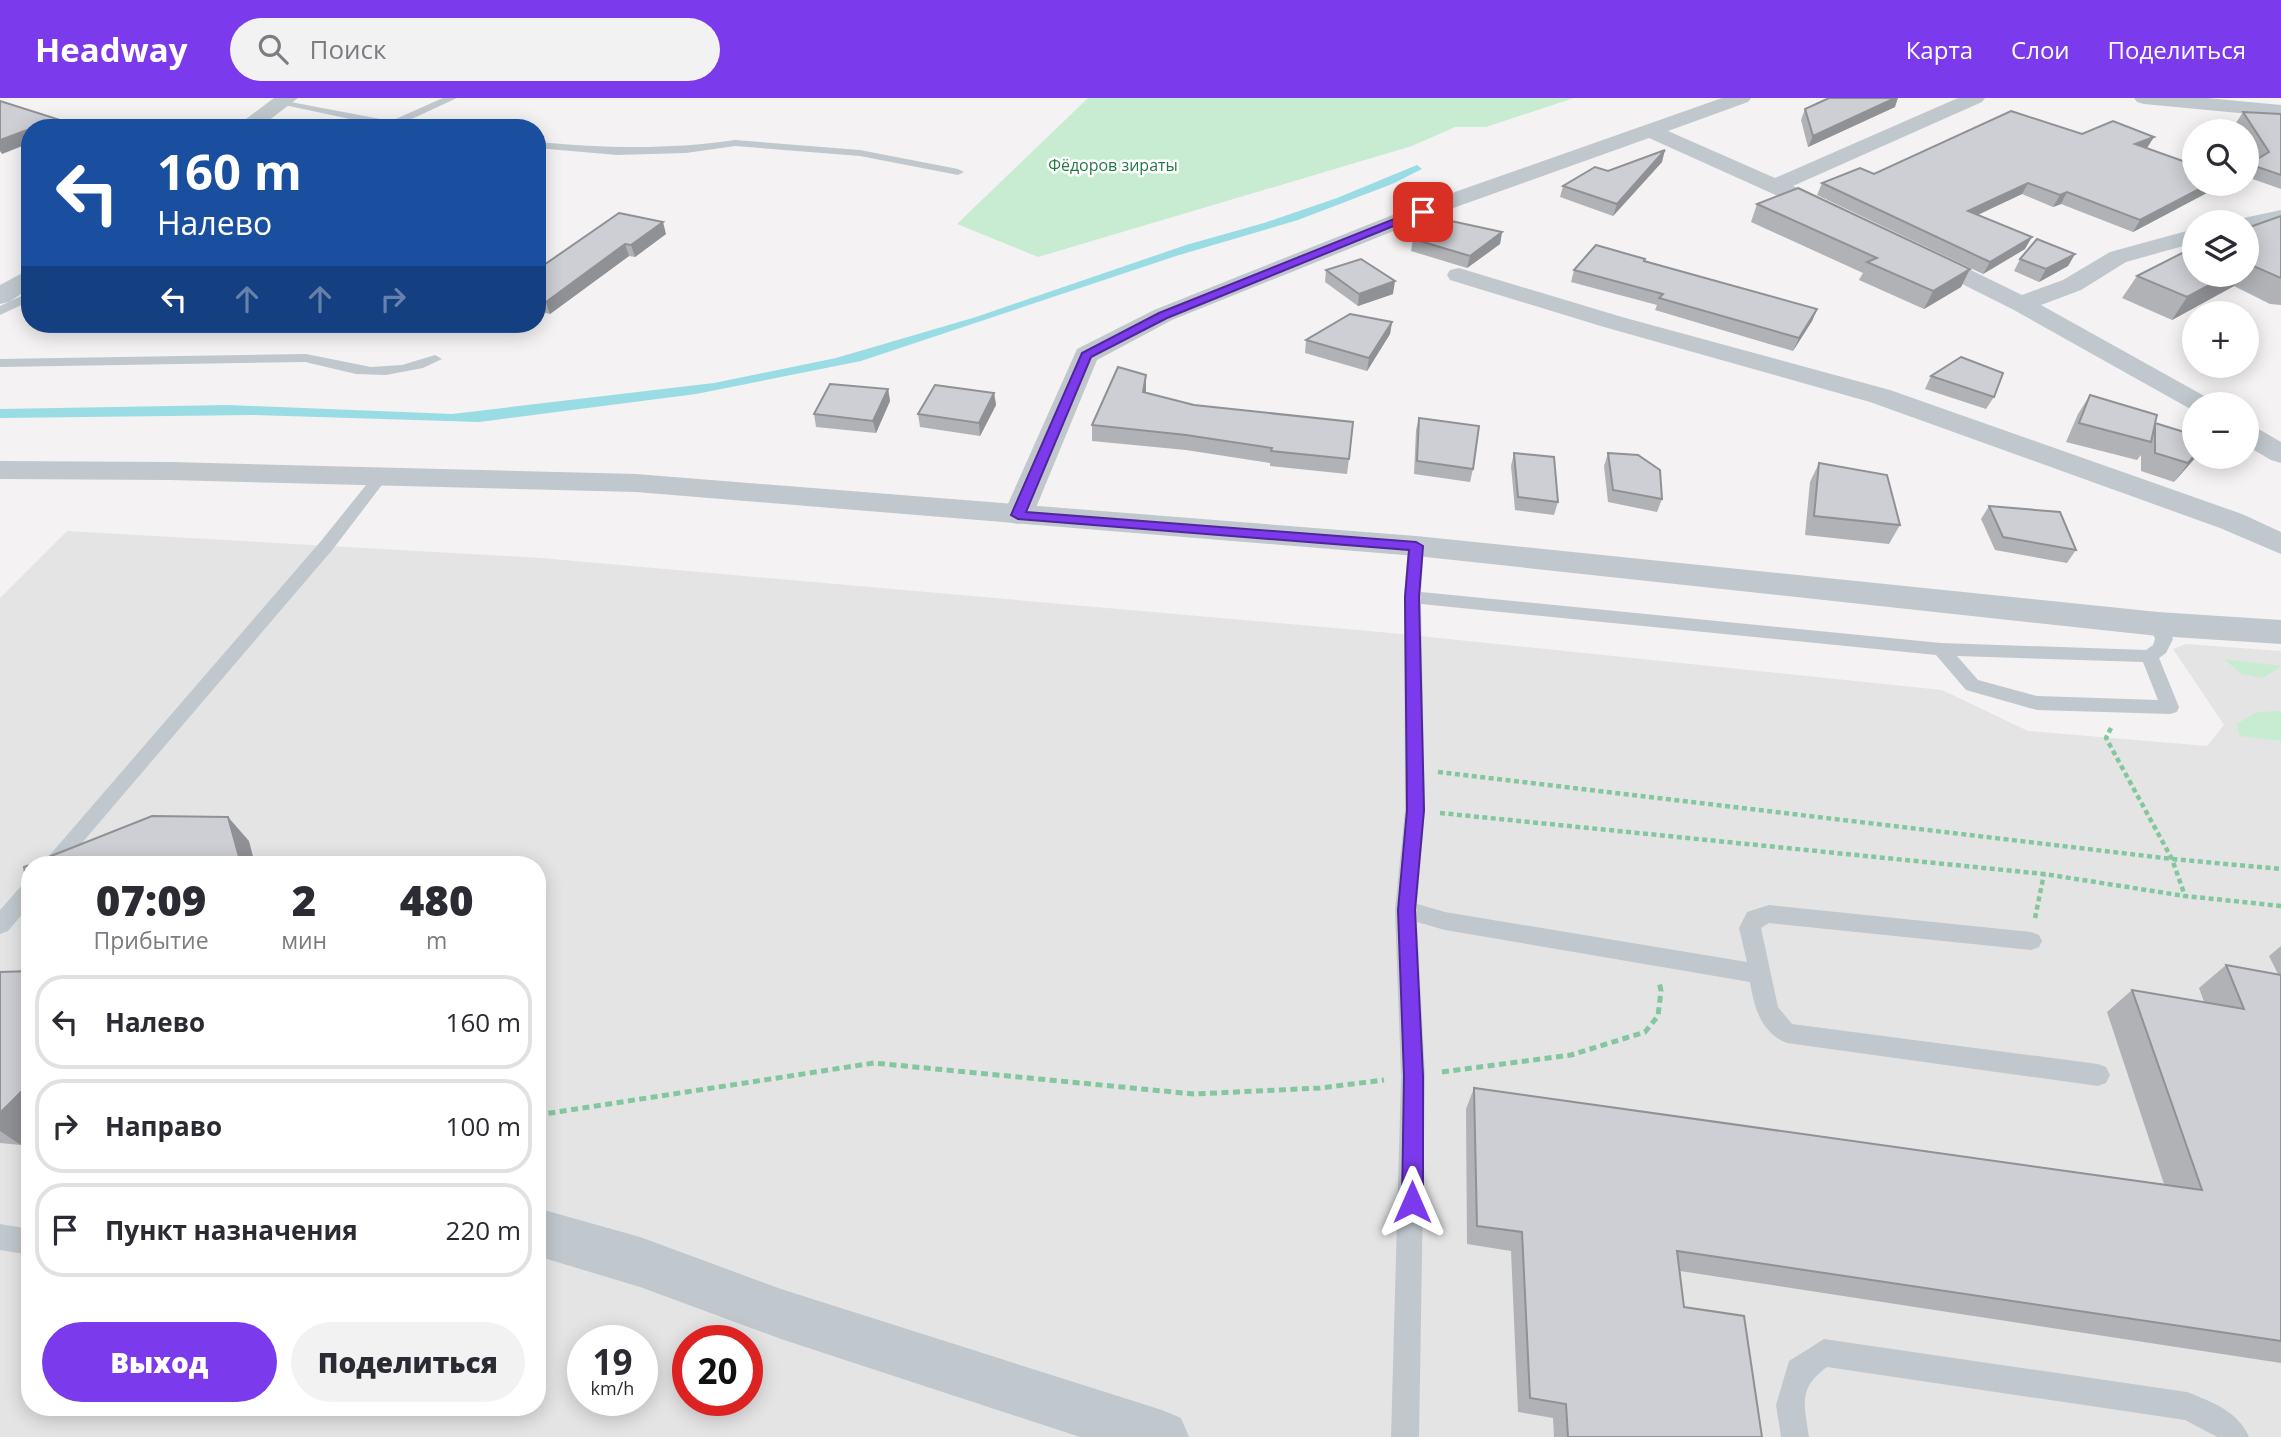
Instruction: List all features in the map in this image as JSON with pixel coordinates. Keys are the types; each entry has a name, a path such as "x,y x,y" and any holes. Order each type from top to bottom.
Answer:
{"street":[{"path":"1018,515 1086,355 1163,315 1296,261 1423,212 1741,98"},
{"path":"1775,186 1975,98"},
{"path":"2144,98 2281,111"},
{"path":"258,119 284,100"},
{"path":"1651,131 1854,222"},
{"path":"2259,222 2281,217"},
{"path":"2021,304 2072,285 2118,257 2182,239"},
{"path":"1900,244 2021,304 2182,395"},
{"path":"1459,275 1613,323 1880,396 2231,520 2281,544"},
{"path":"0,296 21,282"},
{"path":"2259,440 2281,454"},
{"path":"0,470 636,483 1416,546 2158,624 2281,632"},
{"path":"546,1235 640,1262 782,1314 1162,1437"}],"lane":[{"path":"404,119 452,98"},
{"path":"284,100 360,119"},
{"path":"546,146 617,152 687,150 735,143 860,153 958,172"},
{"path":"0,311 21,300"},
{"path":"306,358 317,344"},
{"path":"0,363 306,358 372,372 410,370 435,359"},
{"path":"59,856 327,545 380,477"},
{"path":"1405,1437 1413,1076 1406,910 1415,810 1412,597 1416,546"},
{"path":"1412,597 1941,649 2148,656 2160,649 2164,639 2158,624"},
{"path":"1941,649 1972,685 2037,703 2169,706 2148,656"},
{"path":"0,925 21,900"},
{"path":"1406,910 1446,921 1760,974"},
{"path":"2031,941 1769,914 1755,918 1750,928 1768,1013 1773,1024 1787,1032 2098,1075"},
{"path":"0,1237 21,1240"},
{"path":"1795,1437 1790,1405 1799,1371 1825,1353 2187,1406 2223,1423 2235,1437"}],"path":[{"path":"2123,705 2106,737 2172,859 2185,896"},
{"path":"1416,769 2172,859 2281,869"},
{"path":"1415,810 2044,874 2185,896 2281,906"},
{"path":"2031,941 2044,874"},
{"path":"546,1114 874,1063 1194,1094 1321,1088 1571,1055 1645,1032 1658,1016 1661,991 1651,956"}],"shaded area":[{"path":"67,531 541,558 1380,632 1942,690 2028,731 2207,746 2224,725 2173,649 2186,644 2281,651 2281,1437 0,1437 0,598"}],"green space":[{"name":"Фёдоров зираты","path":"1088,98 1574,98 1486,127 1455,127 1412,146 1038,257 957,224"},
{"path":"2224,659 2281,666 2263,678 2241,674"},
{"path":"2281,711 2281,741 2240,736 2237,724 2257,712"}],"water":[{"path":"1417,165 1422,169 1392,184 1298,220 1176,256 861,361 696,394 479,422 254,415 0,418 0,409 228,405 452,414 714,383 836,358 976,317 1186,245 1264,223 1337,198"}],"building":[{"path":"1829,98 1895,98 1813,136 1805,109"},
{"path":"0,101 57,119 21,119 21,132 0,140"},
{"path":"2011,111 2082,134 2113,121 2154,137 2135,144 2182,161 2182,196 2186,196 2140,220 2067,192 2060,195 2028,183 1968,211 2032,237 1990,262 1822,183 1860,168 1874,174"},
{"path":"2243,112 2281,114 2281,175 2259,167 2259,158 2269,152 2259,137 2259,119 2248,119"},
{"path":"1665,150 1617,204 1563,186 1595,167 1608,171"},
{"path":"1798,188 1970,269 1933,291 1867,262 1877,258 1757,204"},
{"path":"619,213 663,222 631,245 625,244 546,302 546,264"},
{"path":"2281,216 2281,278 2259,268 2259,224"},
{"path":"1442,219 1502,232 1470,256 1413,239"},
{"path":"2037,239 2075,254 2046,269 2020,259"},
{"path":"1596,245 1817,309 1799,338 1659,298 1663,294 1574,270"},
{"path":"2182,253 2182,287 2206,287 2187,297 2137,276"},
{"path":"1361,259 1395,281 1359,294 1326,270"},
{"path":"1350,314 1392,322 1369,358 1306,340"},
{"path":"1961,357 2003,373 1994,397 1931,376"},
{"path":"1118,367 1146,375 1143,392 1194,405 1353,422 1349,459 1271,451 1272,448 1186,435 1092,425"},
{"path":"830,384 888,389 873,421 814,414"},
{"path":"935,385 994,393 979,423 918,414"},
{"path":"2090,395 2157,415 2155,423 2182,431 2182,461 2155,453 2155,424 2151,442 2079,423"},
{"path":"1419,418 1479,426 1473,469 1417,461"},
{"path":"1514,453 1554,457 1558,502 1518,497"},
{"path":"1608,453 1638,455 1660,470 1662,499 1613,490"},
{"path":"1819,463 1887,475 1900,525 1814,516"},
{"path":"1989,506 2060,512 2076,550 2003,537"},
{"path":"152,816 228,817 239,856 51,856"},
{"path":"2226,965 2281,975 2281,1341 1677,1251 1684,1307 1744,1316 1762,1437 1568,1437 1566,1404 1530,1398 1522,1232 1477,1226 1474,1088 2202,1190 2132,990 2244,1009"},
{"path":"21,971 21,1092 0,1113 0,972"}],"route":[{"path":"1412,1202 1413,1076 1406,910 1415,810 1412,597 1416,546 1018,515 1086,355 1163,315 1423,212"}]}
